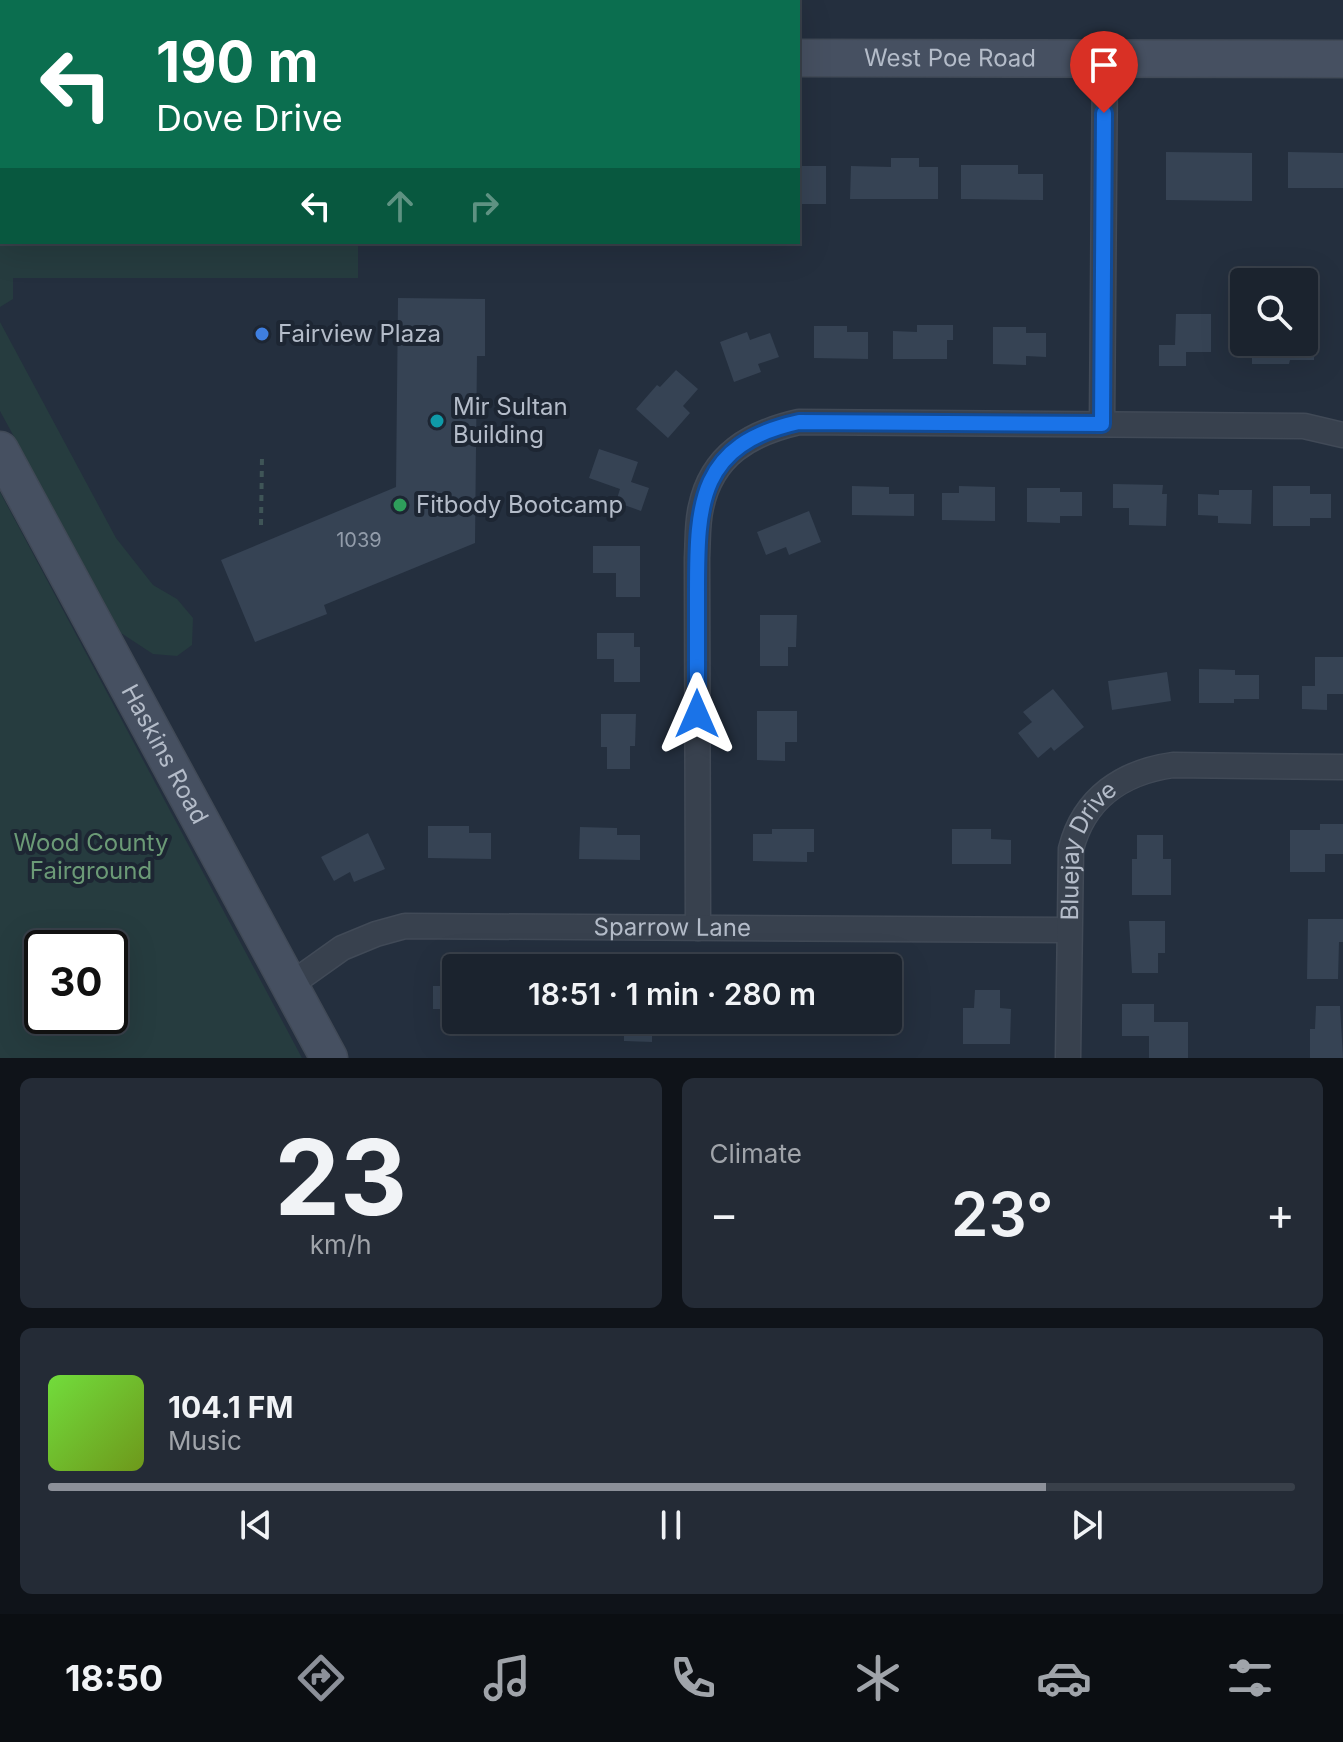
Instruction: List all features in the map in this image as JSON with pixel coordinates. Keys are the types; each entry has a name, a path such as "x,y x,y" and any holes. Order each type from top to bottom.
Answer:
{"main road":[{"name":"West Poe Road","path":"800,58 1343,59"},
{"name":"Haskins Road","path":"0,450 329,1058"}],"street":[{"path":"1102,424 1105,57"},
{"path":"698,928 697,558 700,510 713,475 725,459 754,436 771,428 799,422 1304,426 1343,435"},
{"name":"Bluejay Drive","path":"1068,1058 1071,849 1075,832 1094,802 1122,780 1138,772 1173,765 1343,767"},
{"name":"Sparrow Lane","path":"290,985 342,948 405,926 1069,930"}],"path":[{"path":"261,525 262,457"}],"green space":[{"path":"0,244 358,244 358,278 13,278 13,299 0,307"},
{"path":"0,322 116,538 153,585 177,599 193,618 192,645 177,656 153,654 121,633 0,411"},
{"name":"Wood County Fairground","path":"0,492 302,1058 0,1058"}],"building":[{"path":"1166,152 1252,153 1252,201 1166,200"},
{"path":"1288,152 1343,153 1343,188 1288,188"},
{"path":"891,158 919,158 919,167 938,167 938,199 850,199 851,166 891,167"},
{"path":"961,165 1018,165 1018,174 1043,174 1043,200 961,199"},
{"path":"800,166 826,166 826,204 800,204"},
{"name":"Mir Sultan Building","path":"398,298 485,299 485,356 477,356 475,543 324,605 327,614 255,642 221,560 396,487"},
{"path":"1176,314 1211,314 1211,352 1186,352 1186,366 1159,366 1159,345 1175,345"},
{"path":"917,325 953,325 953,340 947,340 947,359 893,359 893,331 917,332"},
{"path":"814,326 847,326 847,332 868,332 868,359 814,358"},
{"path":"993,327 1026,327 1026,333 1046,333 1046,357 1026,356 1026,365 993,364"},
{"path":"747,332 750,340 770,333 779,357 758,364 761,372 734,382 720,342"},
{"path":"1252,356 1314,356 1314,360 1290,360 1289,364 1252,364"},
{"path":"676,370 698,389 683,406 690,413 668,438 636,409 657,385 660,387"},
{"path":"599,449 638,462 631,482 649,488 641,511 616,502 620,489 589,478"},
{"path":"1113,484 1163,485 1162,494 1167,494 1166,526 1129,525 1129,508 1113,508"},
{"path":"852,486 889,487 889,494 914,494 914,516 852,515"},
{"path":"959,486 995,487 995,521 942,520 942,493 959,493"},
{"path":"1273,486 1310,486 1310,494 1331,494 1331,518 1310,518 1310,526 1273,526"},
{"path":"1027,488 1082,492 1082,516 1060,516 1060,523 1027,522"},
{"path":"1219,490 1252,490 1251,524 1218,523 1218,516 1198,515 1198,494 1219,495"},
{"path":"809,511 821,542 789,555 786,547 766,555 757,532"},
{"path":"593,546 640,546 640,597 616,597 616,573 593,573"},
{"path":"760,615 797,615 796,647 788,647 788,666 760,666"},
{"path":"597,633 634,633 634,647 640,647 640,682 614,682 614,659 597,659"},
{"path":"1315,657 1343,657 1343,694 1327,694 1327,710 1302,709 1302,686 1315,686"},
{"path":"1199,669 1235,670 1235,675 1259,675 1259,699 1199,703"},
{"path":"1167,672 1171,701 1112,710 1108,681"},
{"path":"1053,689 1084,727 1054,751 1051,747 1038,758 1018,733 1032,722 1023,712"},
{"path":"757,711 797,711 797,742 785,742 785,761 757,760"},
{"path":"601,714 636,714 635,746 630,746 630,769 607,769 607,747 601,747"},
{"path":"1320,824 1343,824 1343,854 1325,854 1325,872 1290,872 1290,830 1320,830"},
{"path":"428,826 469,826 469,833 491,833 491,859 428,858"},
{"path":"580,827 617,828 617,835 640,835 640,860 579,859"},
{"path":"772,829 814,829 814,852 807,852 807,862 753,861 753,834 772,834"},
{"path":"952,829 991,829 991,839 1011,840 1011,864 952,864"},
{"path":"368,833 385,869 354,882 350,872 334,881 321,857"},
{"path":"1137,835 1163,835 1163,859 1171,859 1171,895 1132,895 1132,859 1137,859"},
{"path":"1308,919 1343,919 1338,979 1307,979"},
{"path":"1129,921 1165,921 1165,953 1158,953 1158,973 1132,973"},
{"path":"433,986 442,986 442,1009 433,1009"},
{"path":"975,990 1000,990 1000,1008 1011,1009 1010,1044 963,1044 963,1008 974,1008"},
{"path":"1122,1004 1154,1004 1154,1022 1188,1022 1188,1058 1149,1058 1149,1036 1122,1036"},
{"path":"1316,1006 1340,1006 1343,1058 1310,1058 1310,1029 1315,1029"},
{"path":"624,1034 652,1034 652,1042 624,1041"}],"place":[{"name":"Fairview Plaza","path":"262,334"},
{"name":"Mir Sultan Building","path":"437,421"},
{"name":"Fitbody Bootcamp","path":"400,505"}],"route":[{"path":"697,714 700,510 713,475 738,447 771,428 799,422 1102,424 1104,113"}]}
